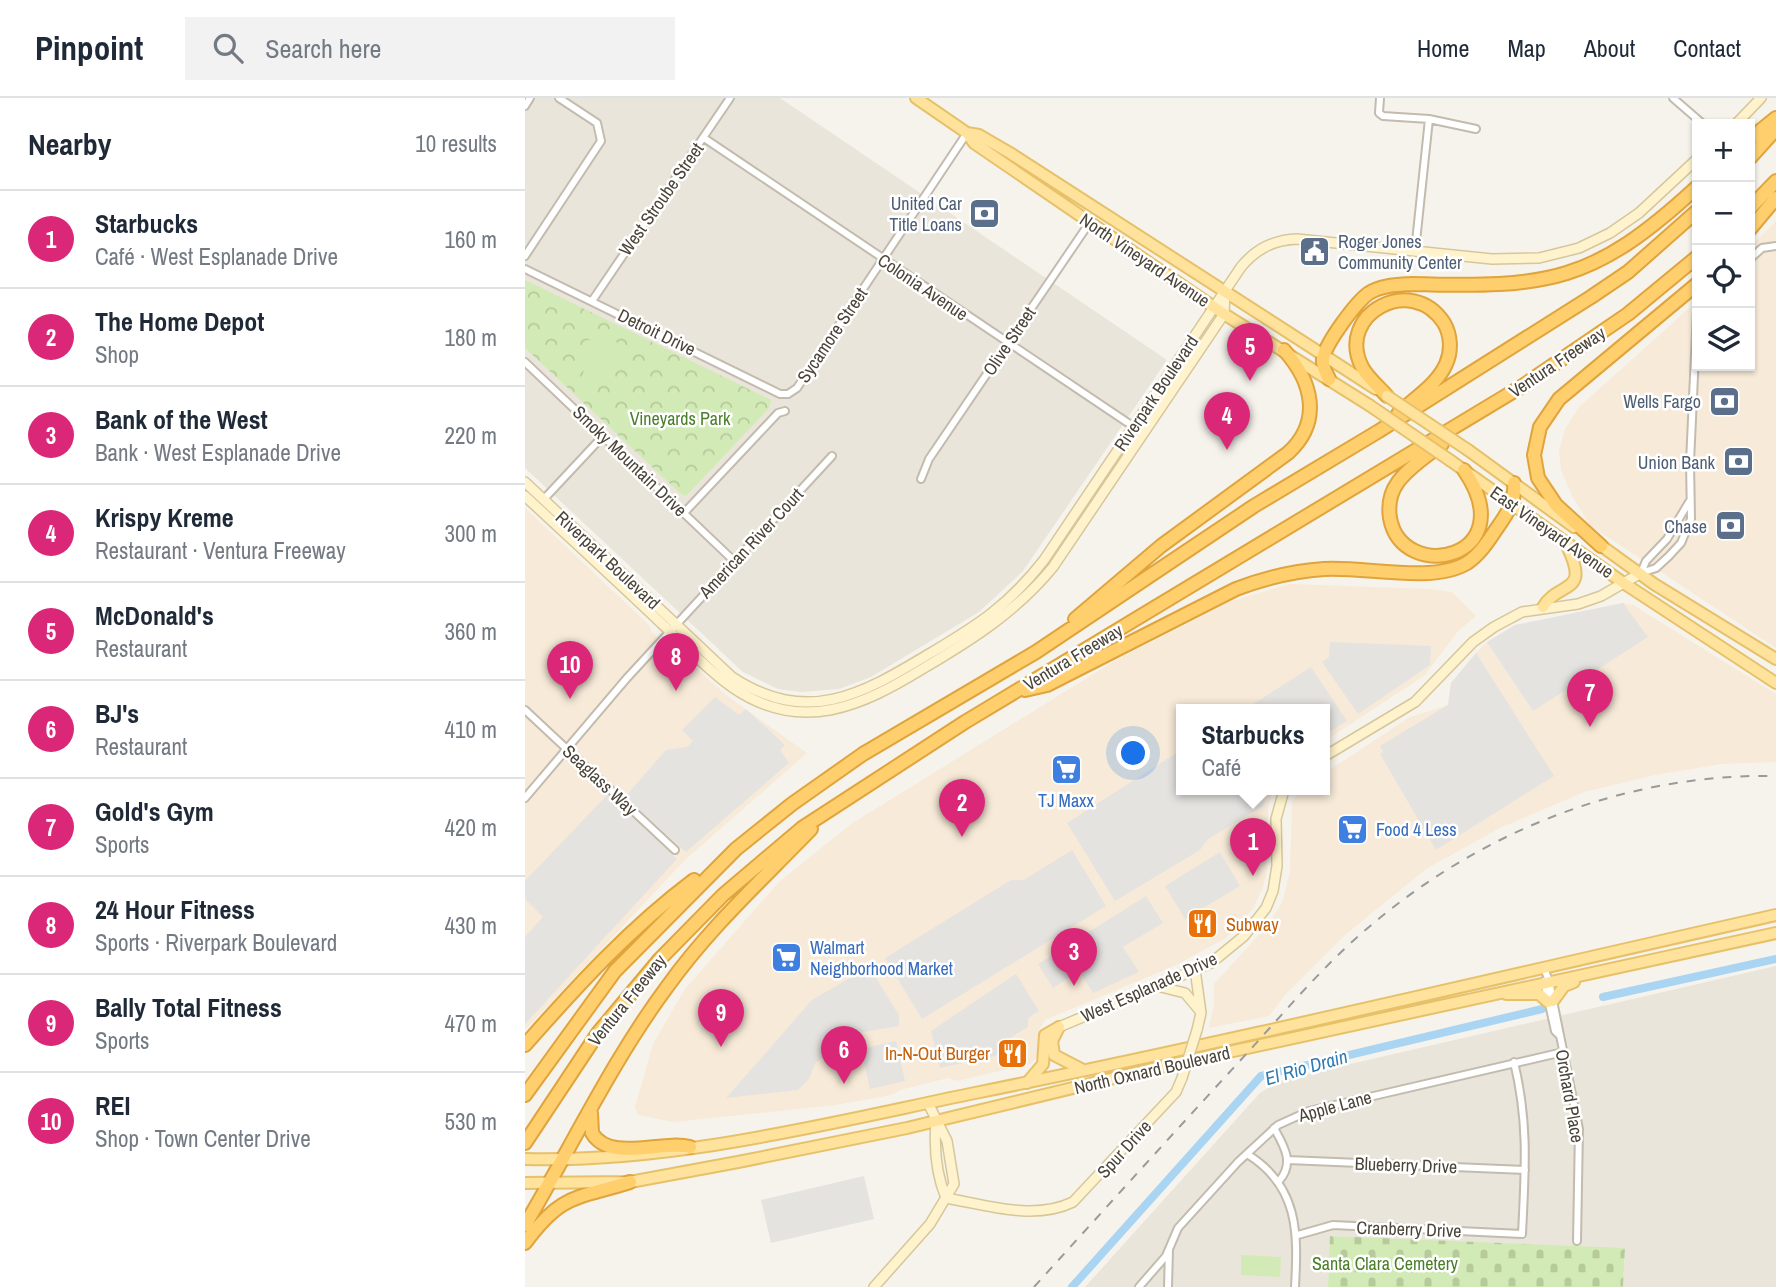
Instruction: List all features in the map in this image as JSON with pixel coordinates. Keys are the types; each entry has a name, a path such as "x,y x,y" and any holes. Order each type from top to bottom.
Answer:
{"highway":[{"path":"1755,135 1776,118"},
{"path":"1755,152 1776,129"},
{"path":"1755,203 1776,181"},
{"path":"1329,379 1324,369 1323,355 1355,307 1370,293 1381,288 1412,284 1505,286 1582,269 1629,244 1692,191"},
{"path":"1755,223 1776,198"},
{"name":"Ventura Freeway","path":"525,1095 615,971 736,849 792,804 863,754 1036,652 1254,506 1387,426 1628,272 1692,215"},
{"name":"Ventura Freeway","path":"525,1143 598,1033 660,960 760,862 833,806 1011,694 1455,428 1628,314 1692,261"},
{"path":"1601,545 1556,505 1538,478 1534,456 1540,426 1559,399 1692,288"},
{"path":"1387,396 1363,370 1357,355 1359,330 1365,318 1383,303 1405,299 1417,301 1439,314 1447,328 1451,342 1448,361 1440,376 1387,426"},
{"path":"1036,652 1161,546 1295,447 1309,422 1311,397 1303,374 1284,350"},
{"path":"1455,428 1445,442 1401,479 1392,493 1390,520 1397,535 1408,547 1428,556 1444,555 1460,550 1475,535 1481,520 1482,505 1477,490 1464,470"},
{"path":"1011,694 1047,685 1236,589 1262,580 1324,569 1427,572 1455,568 1469,561 1483,548 1513,504 1514,483"},
{"path":"525,1225 629,1041 694,951 736,903 833,806"},
{"path":"525,1045 615,948 667,901 736,849"},
{"path":"595,1102 589,1125 596,1140 603,1144 619,1148 676,1144 690,1147"},
{"path":"525,1243 546,1215 564,1202 630,1182"}],"main road":[{"name":"North Vineyard Avenue","path":"916,98 967,132 979,135 1010,153 1323,355"},
{"name":"North Vineyard Avenue","path":"967,132 974,144 1224,314 1329,379"},
{"path":"1090,222 1095,220 1125,237 1143,240"},
{"name":"East Vineyard Avenue","path":"1323,355 1468,450 1643,575 1776,659"},
{"name":"East Vineyard Avenue","path":"1329,379 1625,584 1774,680"},
{"path":"1543,607 1548,598 1566,591 1573,583 1576,568 1566,544"},
{"name":"North Oxnard Boulevard","path":"525,1159 563,1160 654,1154 1027,1083 1776,915"},
{"name":"North Oxnard Boulevard","path":"529,1183 630,1182 936,1121 1160,1067 1776,933"},
{"path":"1497,992 1533,993 1551,1002 1564,986 1637,963"},
{"path":"1059,1027 1052,1041 1054,1055 1071,1066 1088,1071"},
{"path":"1027,1083 1044,1064 1045,1035 1059,1027"}],"street":[{"path":"525,106 530,98"},
{"path":"525,257 601,138 600,128 592,118 559,98"},
{"name":"West Stroube Street","path":"592,300 730,98"},
{"path":"1380,98 1379,113 1382,116 1429,119 1476,129"},
{"path":"1674,98 1697,119"},
{"path":"1740,119 1761,98"},
{"path":"1415,251 1429,119"},
{"name":"Sycamore Street","path":"788,394 797,388 967,132"},
{"name":"Colonia Avenue","path":"704,138 1143,433"},
{"name":"Riverpark Boulevard","path":"525,496 732,677 763,693 783,699 815,702 859,693 973,628 996,613 1021,590 1248,258 1266,245 1287,239 1518,260 1579,248 1629,220 1692,163"},
{"name":"Olive Street","path":"921,479 929,459 1090,222"},
{"path":"1755,254 1762,248 1776,246"},
{"name":"Detroit Drive","path":"525,268 780,394 788,394"},
{"path":"1224,314 1225,294"},
{"name":"Riverpark Boulevard","path":"525,482 722,680 764,703 781,709 815,711 856,705 879,695 978,635 1033,592 1224,314"},
{"name":"Smoky Mountain Drive","path":"525,362 734,561"},
{"path":"1330,753 1415,702 1483,633 1515,615 1543,607 1578,604 1625,584 1656,568 1681,543 1691,519 1689,502 1694,371"},
{"path":"684,513 778,413 785,411"},
{"path":"544,499 603,436"},
{"name":"American River Court","path":"525,798 565,747 672,627 832,456"},
{"path":"1643,575 1646,561 1667,539 1689,502"},
{"name":"Seaglass Way","path":"525,710 675,850"},
{"name":"West Esplanade Drive","path":"1059,1027 1195,970 1227,952 1266,908 1276,880 1276,819 1283,795"},
{"name":"Orchard Place","path":"1543,967 1579,1129 1577,1241"},
{"name":"Spur Drive","path":"946,1198 1035,1212 1060,1209 1073,1202 1176,1092 1201,1013 1195,970"},
{"path":"1154,986 1185,993 1201,1013"},
{"name":"Apple Lane","path":"1139,1287 1157,1268 1178,1228 1274,1128 1309,1111 1563,1052"},
{"path":"1514,1062 1525,1117 1525,1170"},
{"path":"874,1287 930,1224 946,1198 940,1185 933,1143 936,1121 928,1102"},
{"path":"1274,1128 1288,1160 1285,1174 1279,1181"},
{"path":"1247,1154 1279,1181 1298,1235 1295,1287"},
{"name":"Blueberry Drive","path":"1288,1160 1525,1170"},
{"name":"Cranberry Drive","path":"1298,1235 1333,1225 1522,1234 1525,1170"},
{"path":"1168,1287 1170,1246"}],"shaded area":[{"path":"525,98 780,98 1167,360 1023,571 979,612 871,677 839,689 802,692 778,689 743,672 525,468"},
{"path":"1776,221 1776,648 1591,526 1572,496 1561,470 1559,451 1565,429 1579,407 1692,305 1692,371 1755,371 1755,242"},
{"path":"525,508 649,625 651,631 670,650 676,650 726,695 807,753 686,859 525,1030"},
{"path":"1290,584 1430,589 1452,592 1476,616 1458,631 1425,675 1330,738 1330,704 1176,704 1176,795 1272,795 1268,807 1267,869 1263,888 1252,910 1226,938 1174,966 1045,1020 1038,1033 1038,1056 1030,1064 957,1081 948,1078 900,1090 892,1095 835,1105 673,1122 638,1115 635,1107 653,1044 685,989 779,882 851,824 1116,660 1232,601"},
{"path":"1623,603 1633,605 1776,694 1776,762 1722,764 1655,775 1584,792 1500,828 1426,869 1345,935 1285,995 1269,1016 1209,1028 1214,1004 1214,984 1267,926 1282,903 1290,871 1292,802 1297,795 1330,795 1330,770 1410,717 1448,705 1451,683 1476,653 1487,642 1515,625"},
{"path":"1623,603 1648,637 1533,711 1487,642 1515,625"},
{"path":"1330,642 1431,646 1430,665 1358,714 1322,662 1329,657"},
{"path":"1476,653 1554,776 1436,850 1380,754 1383,752 1380,746 1448,705 1451,683"},
{"path":"1311,667 1347,721 1330,732 1330,704 1253,704"},
{"path":"715,697 739,715 746,709 785,745 780,750 789,763 686,852 625,797 666,750 687,747 693,741 682,730"},
{"path":"1176,753 1176,795 1267,795 1263,806 1208,839 1200,850 1115,901 1067,823"},
{"path":"608,794 677,859 525,1024 525,937 543,917 525,899 525,881"},
{"path":"1072,850 1106,906 922,1019 885,958 1011,880 1024,880"},
{"path":"1220,852 1240,886 1185,919 1165,886"},
{"path":"1146,896 1163,923 1123,947 1139,972 1093,993 1079,971 1053,988 1038,964"},
{"path":"1776,966 1776,1287 1623,1287 1625,1249 1331,1236 1328,1287 1085,1287 1260,1093 1281,1080"},
{"path":"869,967 899,1015 899,1026 863,1032 816,1062 809,1079 798,1090 726,1098 812,1000"},
{"path":"1016,974 1039,1011 1028,1018 1028,1027 1010,1038 996,1042 999,1055 940,1068 931,1031"},
{"path":"896,1041 905,1081 870,1089 861,1049"},
{"path":"864,1176 874,1219 771,1243 761,1200"}],"green space":[{"name":"Vineyards Park","path":"525,280 771,400 769,408 686,496 681,494 525,348"},
{"path":"586,340 617,342 614,381 583,379"},
{"name":"Santa Clara Cemetery","path":"1330,1236 1625,1248 1623,1287 1328,1287"},
{"path":"1241,1255 1281,1257 1280,1277 1241,1275"}],"waterway":[{"path":"1603,997 1776,959"},
{"name":"El Rio Drain","path":"1072,1287 1261,1076 1542,1009"}],"railway":[{"path":"1034,1287 1317,976 1369,927 1413,893 1459,862 1508,836 1559,814 1611,797 1665,785 1720,778 1776,776"}],"place":[{"name":"United Car Title Loans","path":"985,213"},
{"name":"Roger Jones Community Center","path":"1315,251"},
{"name":"McDonald's","path":"1250,381"},
{"name":"Wells Fargo","path":"1724,401"},
{"name":"Krispy Kreme","path":"1227,450"},
{"name":"Union Bank","path":"1738,462"},
{"name":"Chase","path":"1730,526"},
{"name":"24 Hour Fitness","path":"676,691"},
{"name":"REI","path":"570,699"},
{"name":"Gold's Gym","path":"1590,727"},
{"name":"TJ Maxx","path":"1066,770"},
{"name":"Food 4 Less","path":"1353,829"},
{"name":"The Home Depot","path":"962,837"},
{"name":"Starbucks","path":"1253,876"},
{"name":"Subway","path":"1203,924"},
{"name":"Walmart Neighborhood Market","path":"787,957"},
{"name":"Bank of the West","path":"1074,986"},
{"name":"Bally Total Fitness","path":"721,1047"},
{"name":"In-N-Out Burger","path":"1013,1053"},
{"name":"BJ's","path":"844,1084"}]}
